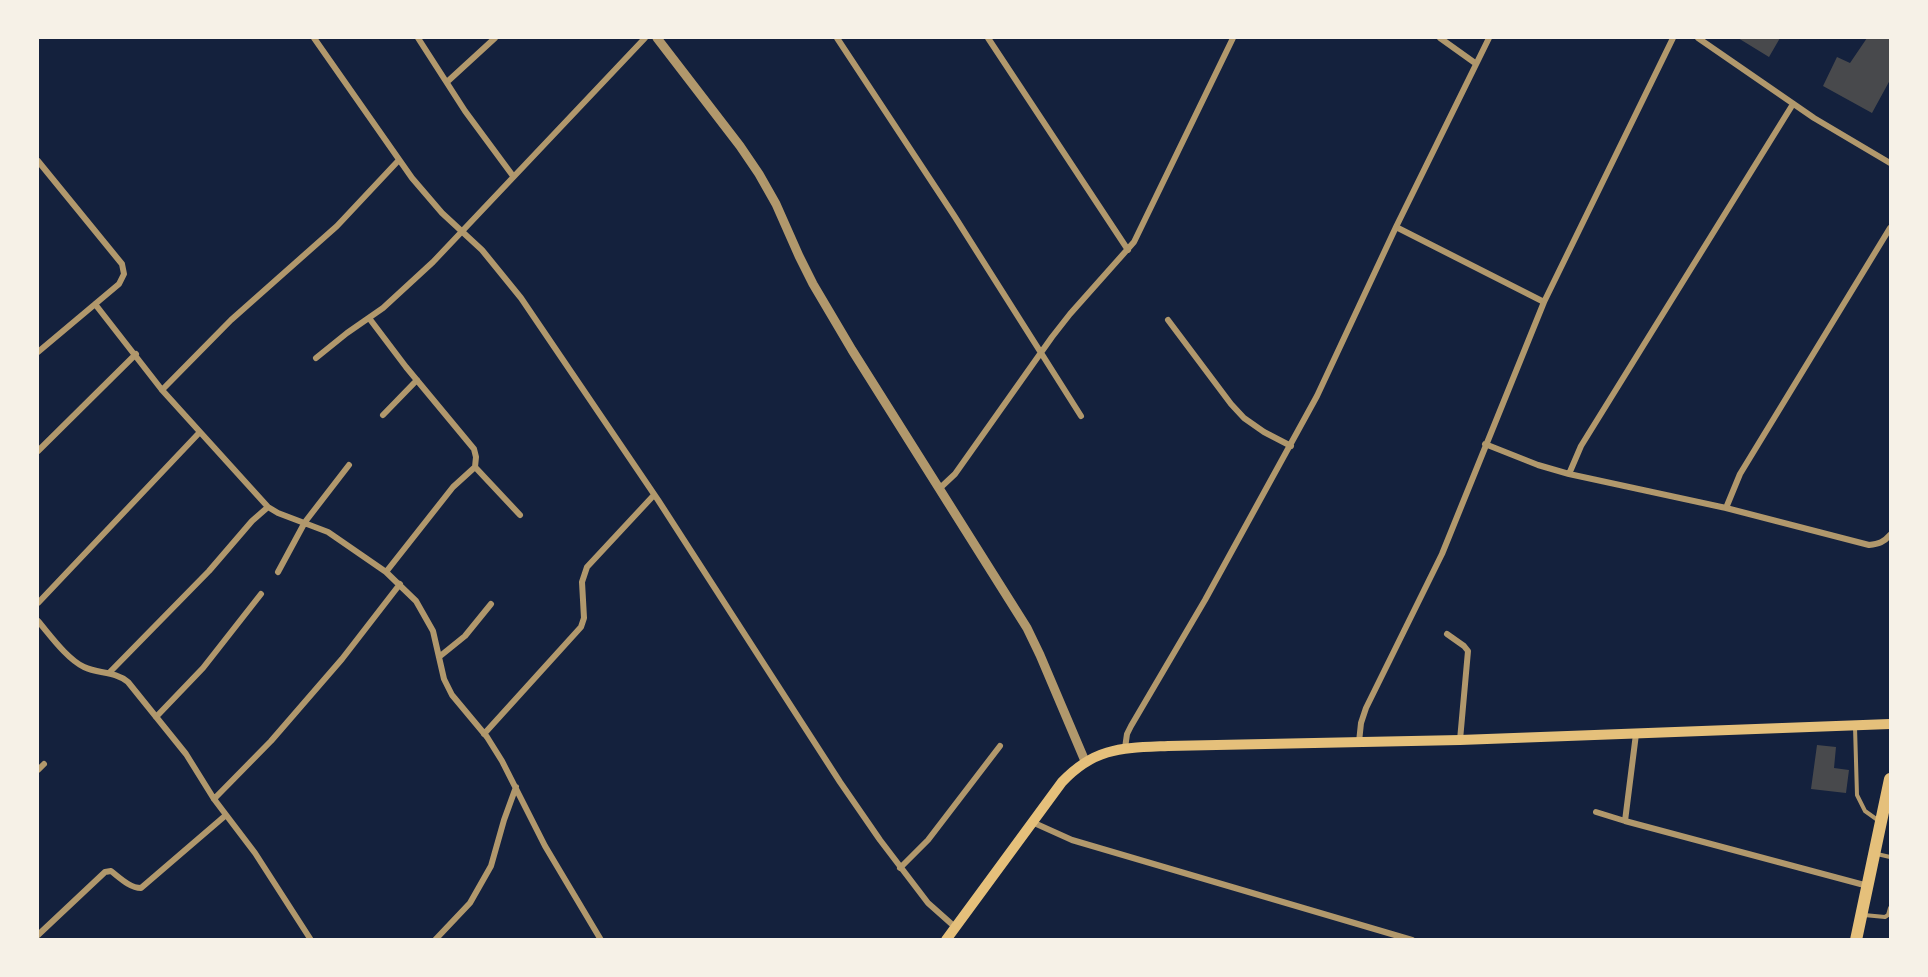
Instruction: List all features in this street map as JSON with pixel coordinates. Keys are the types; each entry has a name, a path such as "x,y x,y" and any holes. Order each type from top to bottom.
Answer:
{"main road":[{"path":"946,939 1062,782 1085,762 1110,751 1168,746 1460,740 1890,724"},
{"path":"1856,939 1890,779"}],"street":[{"path":"314,38 398,161 442,213 488,256 521,298 654,495 840,782 900,868 928,903 955,927"},
{"path":"418,38 465,111 513,176"},
{"path":"447,82 495,38"},
{"path":"316,358 400,294 645,38"},
{"path":"657,38 759,174 776,204 813,284 1027,628 1085,762"},
{"path":"837,38 955,217 1081,416"},
{"path":"988,38 1128,250"},
{"path":"939,489 955,474 1041,352 1071,314 1128,250 1140,231 1233,38"},
{"path":"1440,38 1475,63"},
{"path":"1125,748 1131,726 1205,600 1317,396 1396,227 1489,38"},
{"path":"1359,743 1361,723 1366,708 1443,554 1485,444 1544,302 1673,38"},
{"path":"1698,38 1793,104 1890,163"},
{"path":"1569,474 1573,461 1587,436 1793,104"},
{"path":"38,161 122,264 124,274 120,284 38,352"},
{"path":"162,390 231,320 337,226 398,161"},
{"path":"1396,227 1544,302"},
{"path":"1726,508 1740,474 1890,228"},
{"path":"95,304 162,390 268,507 328,532 386,572 416,601 433,631 444,679 452,695 484,734 516,786 545,846 601,939"},
{"path":"369,318 474,449 476,458 475,467 453,487 386,572"},
{"path":"1168,320 1230,405 1264,432 1291,446"},
{"path":"38,451 136,354"},
{"path":"382,415 417,380"},
{"path":"38,603 199,433"},
{"path":"1485,444 1538,465 1569,474 1726,508 1869,544 1878,544 1890,535"},
{"path":"278,572 305,522 349,465"},
{"path":"475,467 520,515"},
{"path":"484,734 581,627 584,618 582,582 587,567 654,495"},
{"path":"109,674 209,571 252,521 268,507"},
{"path":"214,799 271,741 342,659 400,584"},
{"path":"156,717 203,668 261,594"},
{"path":"439,657 465,636 491,604"},
{"path":"38,621 57,644 81,666 122,677 186,754 214,799 255,853 311,939"},
{"path":"1447,634 1468,651 1460,740"},
{"path":"1625,821 1636,734"},
{"path":"900,868 928,840 1000,746"},
{"path":"38,770 44,764"},
{"path":"435,939 470,903 491,866 516,786"},
{"path":"1596,812 1868,886"},
{"path":"38,935 105,872 111,871 129,885 141,888 226,816"},
{"path":"1032,822 1072,840 1412,939"}],"lane":[{"path":"1855,726 1857,795 1865,811 1882,823"},
{"path":"1875,854 1890,857"},
{"path":"1861,915 1885,917 1890,908"}],"building":[{"path":"1738,38 1780,38 1769,57"},
{"path":"1867,38 1890,38 1890,80 1872,113 1823,86 1837,57 1850,63"},
{"path":"1817,745 1836,747 1834,768 1849,770 1846,793 1811,789"}]}
